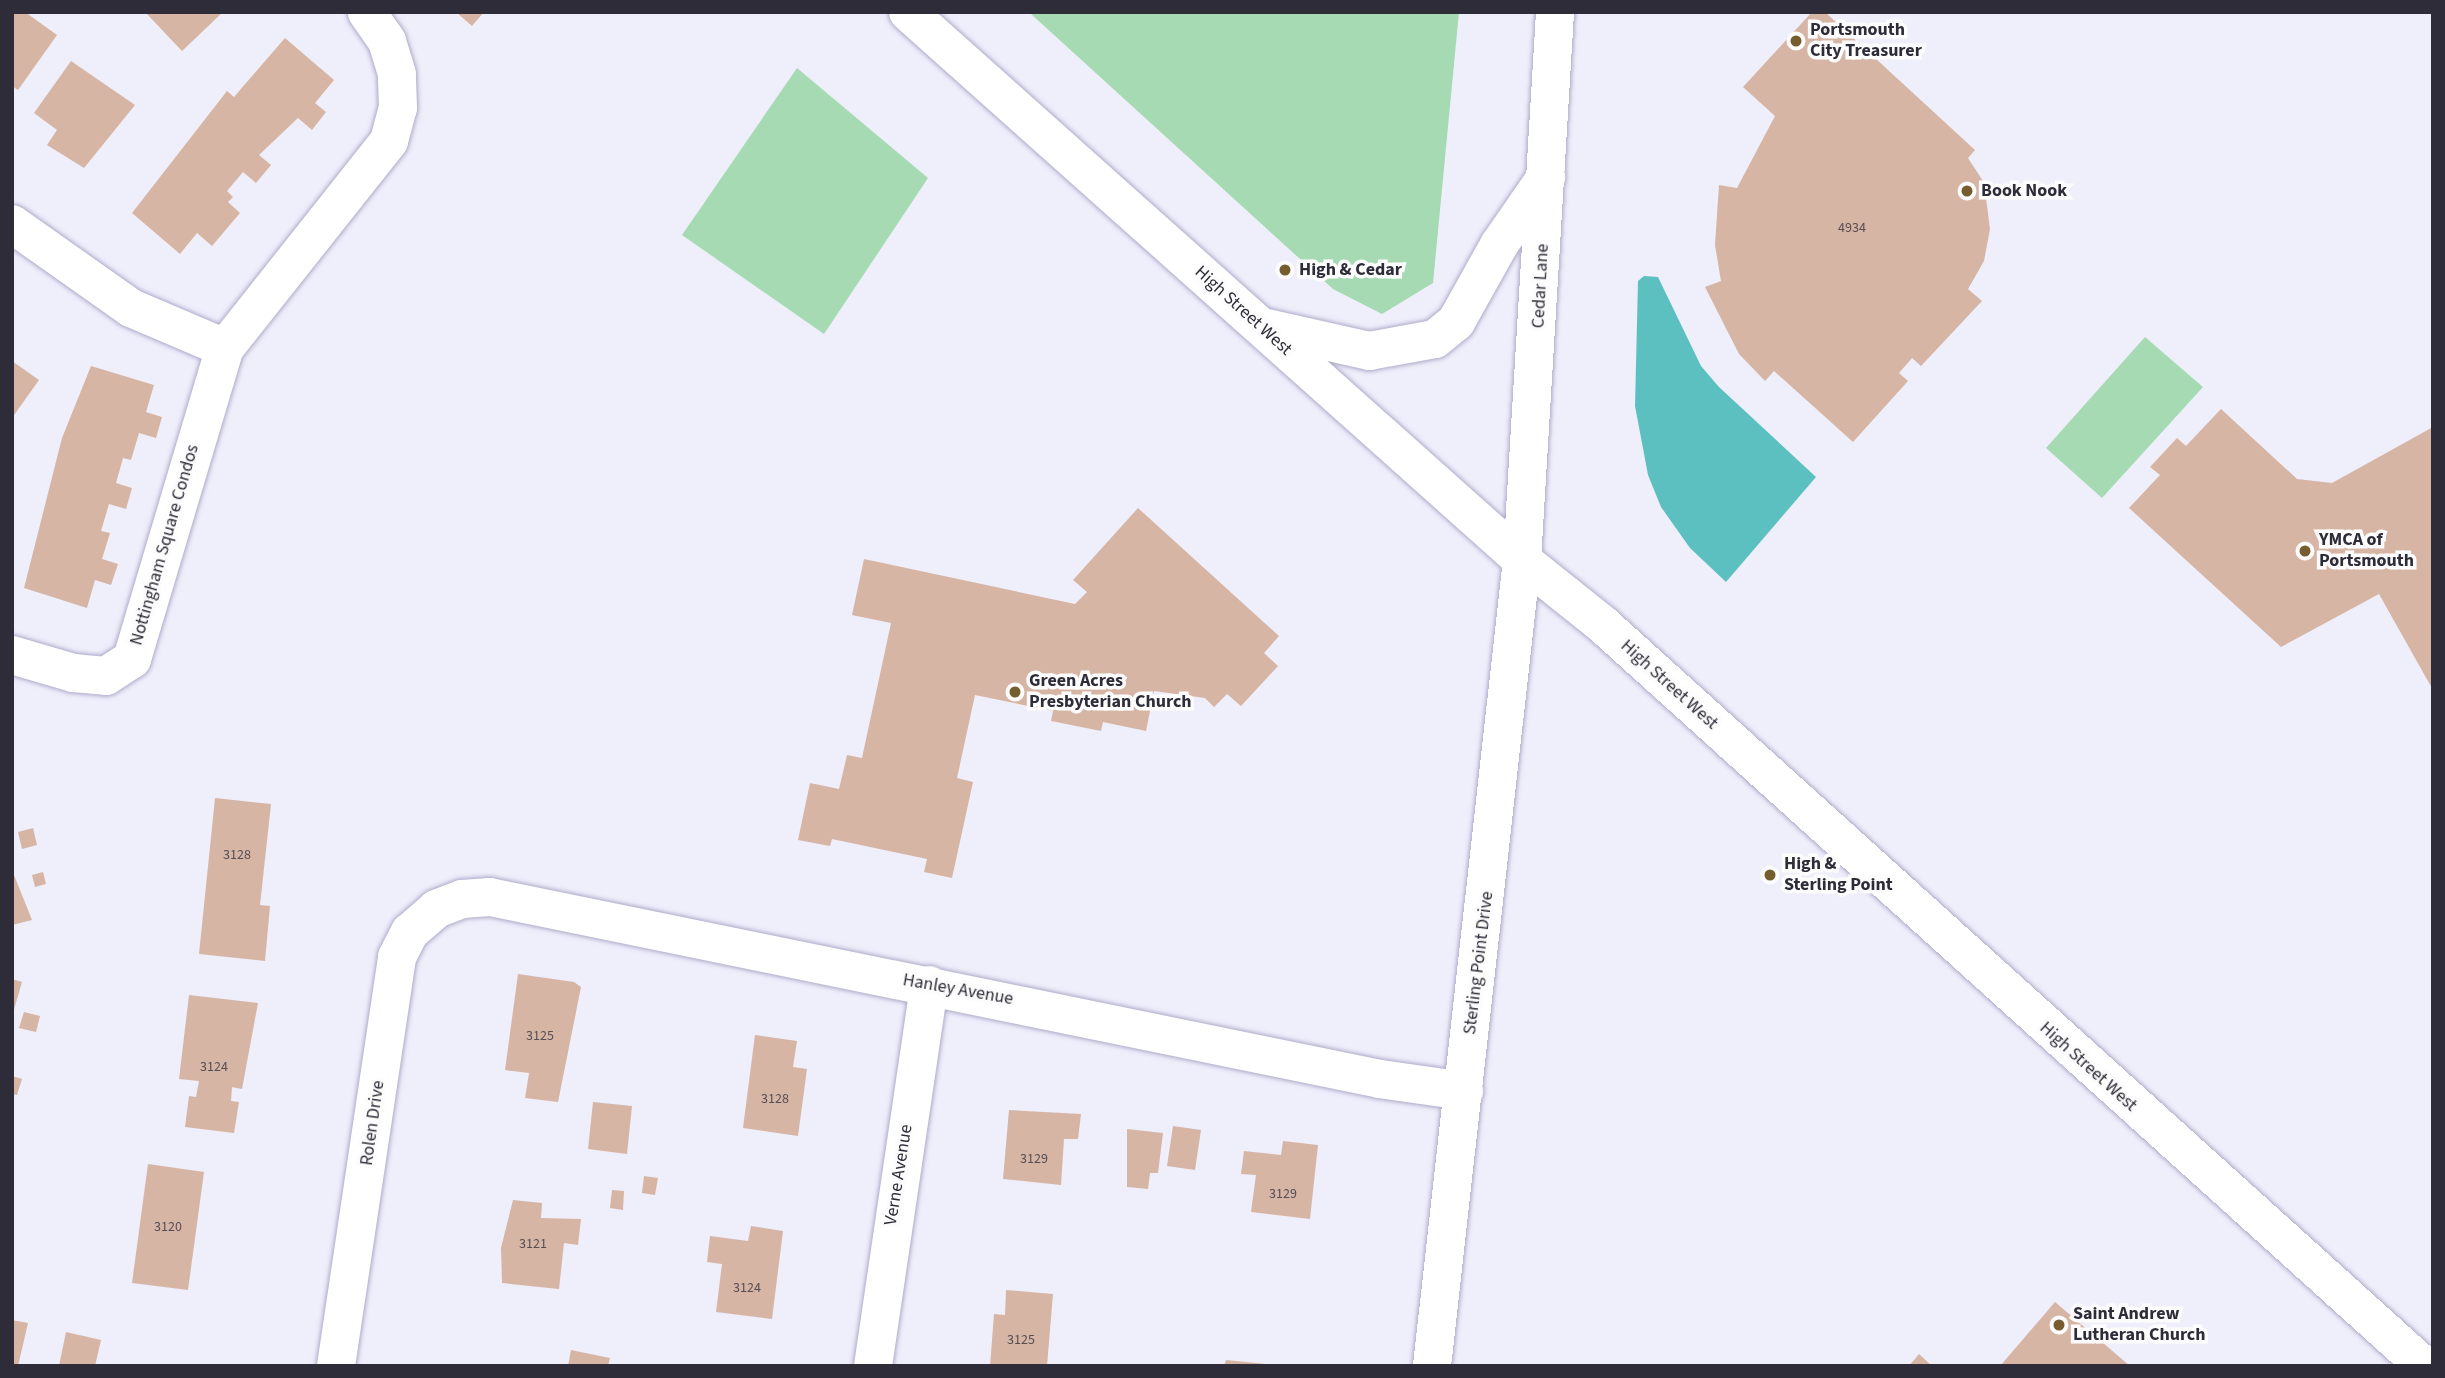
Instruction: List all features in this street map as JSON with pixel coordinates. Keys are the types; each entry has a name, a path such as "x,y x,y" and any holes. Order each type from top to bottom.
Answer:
{"street":[{"name":"Nottingham Square Condos","path":"12,655 73,673 106,676 132,659 225,348 389,141 398,108 397,74 387,41 367,12"},
{"name":"High Street West","path":"908,12 1522,560 1601,623 2424,1366"},
{"name":"Cedar Lane","path":"1522,560 1555,12"},
{"path":"1261,327 1369,351 1435,339 1456,322 1499,245 1547,177"},
{"path":"12,224 131,308 225,348"},
{"name":"Sterling Point Drive","path":"1432,1366 1522,560"},
{"name":"Hanley Avenue","path":"451,903 490,897 1380,1079 1464,1091"},
{"name":"Rolen Drive","path":"336,1366 397,957 410,932 451,903"},
{"name":"Verne Avenue","path":"873,1366 929,985"}],"shaded area":[{"path":"1459,12 1433,283 1382,314 1333,289 1031,14"},
{"path":"797,68 928,178 824,334 682,235"},
{"path":"1644,276 1658,277 1701,366 1719,387 1816,477 1726,582 1690,548 1661,507 1648,475 1635,406 1638,281"},
{"path":"2145,337 2203,387 2102,498 2046,448"}],"building":[{"path":"12,12 25,12 57,35 18,90 12,86"},
{"path":"145,12 223,12 182,51"},
{"path":"456,12 484,12 472,26"},
{"path":"1812,12 1825,12 1975,150 1968,158 1992,195 1986,198 1990,229 1984,261 1968,289 1982,301 1921,366 1912,358 1899,373 1908,381 1853,442 1774,371 1765,381 1739,354 1705,287 1721,281 1715,245 1719,185 1737,188 1775,116 1743,87"},
{"path":"285,38 334,80 315,103 326,112 312,130 298,118 259,155 271,165 256,183 243,172 227,191 233,197 228,202 240,213 212,246 197,233 180,254 132,213 227,91 234,97"},
{"path":"71,61 135,105 84,168 47,145 57,130 34,113"},
{"path":"12,361 39,380 12,418"},
{"path":"91,366 154,385 146,412 162,417 156,438 139,433 131,460 123,458 116,483 132,488 126,509 109,504 101,531 110,533 102,559 118,564 111,585 95,580 87,608 24,588 62,438"},
{"name":"YMCA of Portsmouth","path":"2221,409 2297,479 2332,483 2433,427 2433,690 2379,594 2281,647 2129,508 2160,475 2150,467 2177,438 2186,446"},
{"name":"Green Acres Presbyterian Church","path":"1138,508 1279,636 1264,653 1278,666 1241,706 1227,694 1214,707 1205,698 1154,691 1146,731 1103,722 1101,731 1051,721 1053,711 975,695 957,778 973,782 952,878 924,872 927,859 832,839 830,846 798,840 810,783 839,789 847,755 862,758 891,623 852,615 864,559 1075,604 1087,592 1073,580"},
{"path":"215,798 271,804 260,905 270,906 265,961 199,954"},
{"path":"33,828 37,845 22,849 18,832"},
{"path":"12,870 32,920 12,925"},
{"path":"43,872 46,884 35,887 32,875"},
{"path":"518,974 574,982 581,987 558,1102 525,1098 529,1073 505,1070"},
{"path":"12,979 22,982 13,1013 12,1013"},
{"path":"189,995 258,1003 242,1089 232,1087 231,1101 239,1102 234,1133 185,1127 189,1096 196,1097 199,1081 179,1079"},
{"path":"24,1012 40,1016 36,1032 19,1028"},
{"path":"755,1035 797,1041 793,1067 807,1069 798,1136 743,1128"},
{"path":"12,1076 22,1079 17,1095 12,1094"},
{"path":"593,1102 632,1106 627,1154 588,1149"},
{"path":"1009,1110 1081,1114 1078,1139 1064,1139 1061,1185 1003,1179"},
{"path":"1173,1126 1201,1130 1195,1170 1167,1166"},
{"path":"1127,1129 1163,1133 1158,1173 1150,1173 1148,1189 1127,1187"},
{"path":"1283,1141 1318,1145 1310,1219 1251,1212 1256,1175 1241,1174 1244,1151 1281,1155"},
{"path":"148,1164 204,1172 188,1290 132,1283"},
{"path":"644,1176 658,1178 655,1195 642,1193"},
{"path":"612,1190 624,1191 623,1210 610,1208"},
{"path":"513,1200 542,1203 541,1218 581,1219 578,1245 564,1243 559,1289 502,1283 501,1248"},
{"path":"751,1226 783,1231 772,1319 716,1312 722,1264 707,1262 710,1236 748,1241"},
{"path":"1006,1290 1053,1294 1047,1366 990,1366 994,1314 1005,1315"},
{"name":"Saint Andrew Lutheran Church","path":"2055,1302 2130,1366 2000,1366"},
{"path":"12,1320 28,1323 18,1366 12,1366"},
{"path":"66,1332 101,1340 95,1366 59,1366"},
{"path":"571,1350 610,1358 608,1366 568,1366"},
{"path":"1919,1354 1932,1366 1909,1366"},
{"path":"1226,1360 1266,1364 1266,1366 1224,1366"}],"place":[{"name":"Portsmouth City Treasurer","path":"1796,41"},
{"name":"Book Nook","path":"1967,191"},
{"name":"High & Cedar","path":"1285,270"},
{"name":"YMCA of Portsmouth","path":"2305,551"},
{"name":"Green Acres Presbyterian Church","path":"1015,692"},
{"name":"High & Sterling Point","path":"1770,875"},
{"name":"Saint Andrew Lutheran Church","path":"2059,1325"}]}
